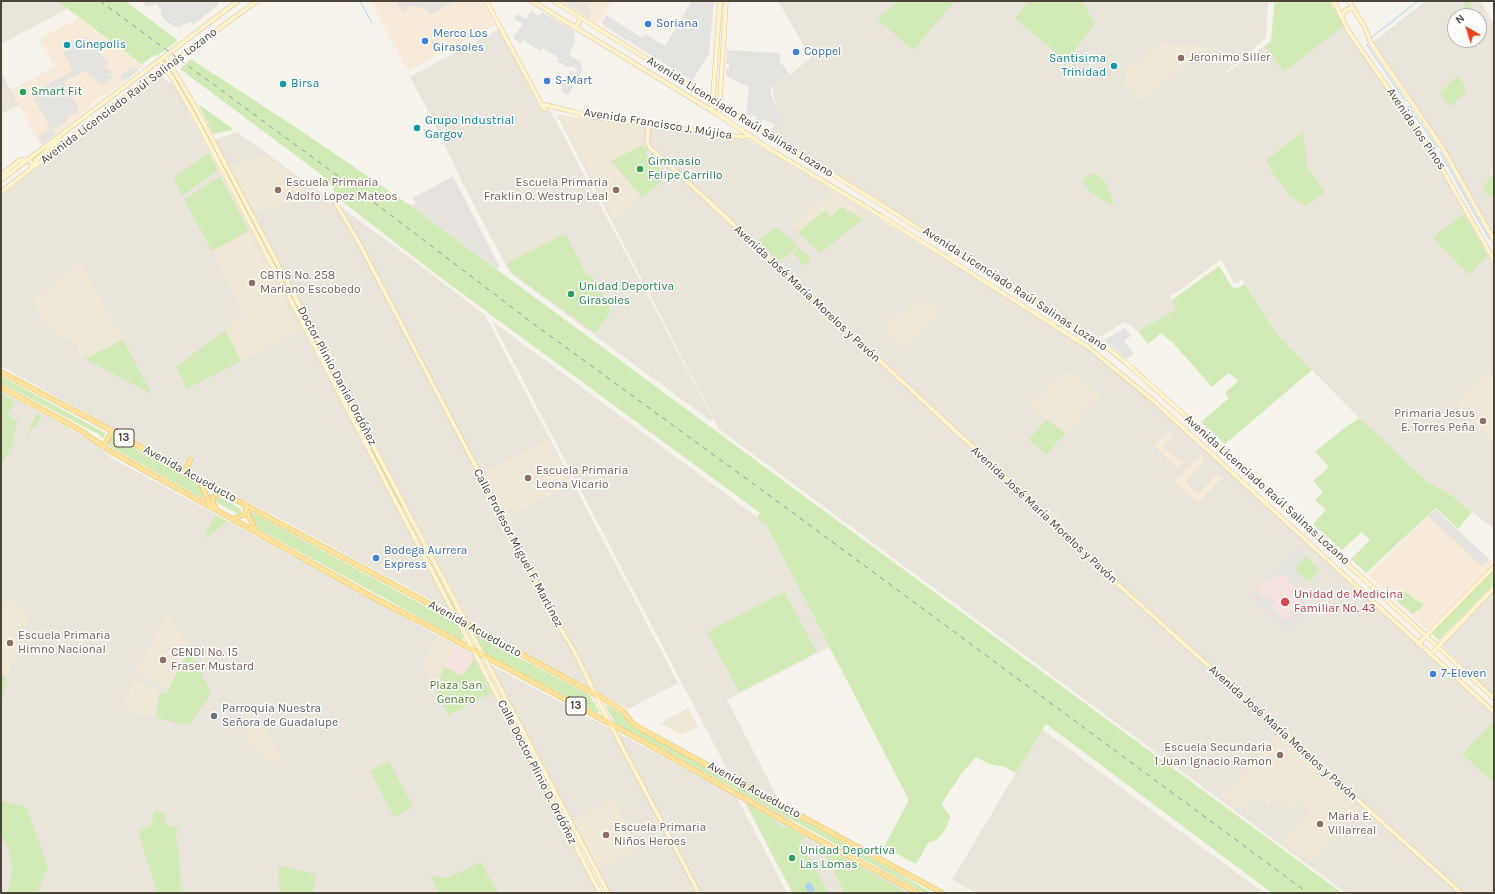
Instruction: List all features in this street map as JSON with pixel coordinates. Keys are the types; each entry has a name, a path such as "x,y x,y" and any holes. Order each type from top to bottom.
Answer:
{"main road":[{"name":"Avenida Acueducto","path":"1,372 595,695 623,711 632,723 643,730 942,893"},
{"name":"Avenida Acueducto","path":"1,387 80,429 110,451 378,600 610,724 918,893"},
{"path":"104,446 112,431"},
{"path":"182,471 188,466 190,460"},
{"path":"200,481 210,506"},
{"path":"216,509 213,503 213,497 224,494"},
{"path":"233,519 244,515 245,506"},
{"path":"245,506 256,531"}],"street":[{"path":"1,180 238,1"},
{"name":"Avenida Licenciado Raúl Salinas Lozano","path":"1,192 126,96 257,1"},
{"path":"486,1 544,109"},
{"name":"Avenida Licenciado Raúl Salinas Lozano","path":"532,1 712,110 771,150 881,216 1088,347 1156,403 1494,712"},
{"name":"Avenida Licenciado Raúl Salinas Lozano","path":"554,1 979,267 1016,288 1104,345 1182,413 1494,698"},
{"path":"712,110 720,1"},
{"path":"719,115 726,1"},
{"name":"Avenida los Pinos","path":"1334,1 1341,18 1352,35 1433,153 1494,260"},
{"name":"Avenida los Pinos","path":"1349,1 1364,26 1372,45 1442,148 1494,240"},
{"path":"1341,18 1346,10 1353,8"},
{"path":"575,28 581,18"},
{"path":"717,40 724,40"},
{"name":"Doctor Plinio Daniel Ordóñez","path":"165,56 193,103 484,656"},
{"name":"Doctor Plinio Daniel Ordóñez","path":"160,60 173,79 194,116 399,510 475,651"},
{"name":"Avenida Francisco J. Mújica","path":"541,104 587,116 743,137 750,135"},
{"name":"Avenida José María Morelos y Pavón","path":"649,124 647,141 650,148 1047,516 1112,579 1461,893"},
{"path":"34,167 36,160 58,142 60,136"},
{"path":"1433,153 1442,148"},
{"path":"1,175 20,160 28,160 34,167"},
{"name":"Calle Profesor Miguel F. Martínez","path":"336,204 358,241 699,893"},
{"path":"1486,244 1494,240"},
{"path":"307,331 312,329"},
{"path":"399,510 406,508"},
{"path":"1418,644 1494,567"},
{"path":"1430,655 1494,588"},
{"name":"Calle Doctor Plinio D. Ordóñez","path":"475,651 600,893"},
{"name":"Calle Doctor Plinio D. Ordóñez","path":"484,656 608,893"},
{"path":"580,853 585,850"}],"shaded area":[{"path":"1,1 57,1 67,9 1,44"},
{"path":"143,1 218,1 218,5 193,25 191,22 182,25 180,28 173,26 166,21 160,14 162,12 157,4 146,7"},
{"path":"371,1 482,1 495,25 409,70 407,69"},
{"path":"396,1 455,1 429,15 426,9 408,5 406,10 402,12"},
{"path":"561,1 585,1 592,15 589,19"},
{"path":"585,1 612,1 598,24 589,19 592,15"},
{"path":"692,1 714,1 709,54 692,81 601,24 606,15 642,38 645,34 665,46"},
{"path":"778,1 1268,1 1266,38 1216,80 1271,41 1274,1 1330,1 1351,38 1426,146 1494,265 1494,529 1450,494 1427,482 1353,412 1276,333 1242,279 1237,283 1234,283 1221,259 1182,289 1170,296 1176,310 1138,331 1125,322 1099,337 1016,288 842,180 770,131 780,119 773,94 773,87 811,58"},
{"path":"1426,1 1480,1 1484,8 1447,8 1447,48 1487,48 1487,12 1494,24 1494,236 1440,140 1373,42"},
{"path":"531,11 539,16 542,12 573,30 575,43 569,54 580,62 583,70 568,95 561,91 563,87 560,85 570,70 575,74 577,69 571,66 569,68 557,61 559,58 543,48 540,51 523,40 520,43 513,38 523,24 514,19 517,14 526,19"},
{"path":"79,18 144,65 106,95 101,96 89,106 86,111 41,146 11,90 55,67 39,39"},
{"path":"499,29 542,112 548,109 550,110 713,419 711,421 510,273 463,184 433,120 410,77"},
{"path":"85,37 103,50 100,55 108,61 104,67 113,73 110,75 113,76 102,85 84,71 63,82 78,107 78,112 74,115 72,113 68,116 69,119 55,130 53,127 50,128 31,93 73,71 63,52 72,48 71,45"},
{"path":"1155,42 1211,47 1141,99 1124,86 1126,69 1158,47"},
{"path":"727,50 780,53 780,61 789,74 771,88 771,94 781,119 776,125 763,119 761,123 756,120 757,117 753,115 751,117 746,113 749,87 726,76 726,69 729,69 729,64 726,64"},
{"path":"133,66 139,70 125,81 119,77"},
{"path":"1,72 19,105 1,114"},
{"path":"159,75 174,85 450,610 220,488 1,366 1,196"},
{"path":"557,115 749,140 1070,335 1117,369 1494,710 1494,893 1346,893 719,429"},
{"path":"559,116 643,126 641,146 611,161 641,198 614,220"},
{"path":"52,128 56,134 43,144 39,137"},
{"path":"237,132 401,251 485,315 678,683 628,709 469,622 215,140"},
{"name":"Escuela Primaria Adolfo Lopez Mateos","path":"268,156 320,196 254,212 229,165"},
{"path":"453,176 499,266 497,269 411,206 416,203 413,198"},
{"path":"832,193 867,216 820,253 791,225"},
{"name":"CBTIS No. 258 Mariano Escobedo","path":"249,231 300,330 241,361 225,330 244,314 212,251"},
{"path":"784,260 790,265 797,260 802,267 794,274 781,262"},
{"path":"81,263 123,340 85,359 75,353 79,346 57,334 44,323 33,300"},
{"path":"919,299 941,312 904,350 882,329"},
{"path":"492,321 765,523 829,647 727,700 800,841 807,836 911,893 792,893"},
{"path":"1125,328 1131,336 1124,341 1134,354 1127,359 1104,340"},
{"name":"Primaria Jesus E. Torres Peña","path":"1487,370 1494,377 1494,444 1454,403"},
{"path":"1067,371 1101,395 1065,433 1030,407"},
{"path":"1,390 93,442 110,457 474,655 598,893 1,893"},
{"path":"1169,431 1173,435 1163,446 1175,457 1184,461 1178,468 1155,446"},
{"name":"Escuela Primaria Leona Vicario","path":"547,440 549,441 570,483 569,485 509,517 507,516 485,472"},
{"path":"1201,455 1203,462 1186,480 1186,482 1196,492 1200,492 1215,476 1224,476 1198,503 1175,482"},
{"path":"1435,509 1494,564 1429,628 1425,628 1368,575"},
{"path":"1435,509 1489,559 1482,566 1428,516"},
{"path":"1300,545 1303,548 1302,553 1306,556 1294,569 1304,578 1296,587 1280,573 1273,580 1269,577"},
{"name":"Unidad de Medicina Familiar No. 43","path":"1277,569 1314,604 1289,630 1251,596"},
{"path":"1256,590 1263,597 1268,597 1274,603 1271,607 1286,621 1291,616 1289,613 1306,596 1314,604 1289,630 1251,596"},
{"path":"1494,592 1494,697 1442,645"},
{"name":"Escuela Primaria Himno Nacional","path":"8,599 31,612 7,679 1,673 1,611"},
{"name":"CENDI No. 15 Fraser Mustard","path":"167,613 189,648 169,688 136,672"},
{"path":"436,637 452,645 436,692 428,672 422,663"},
{"path":"452,645 473,656 474,659 462,676 444,667"},
{"path":"491,665 736,796 787,893 610,893"},
{"path":"133,680 160,691 153,717 123,710"},
{"path":"688,708 698,727 681,735 660,723"},
{"path":"261,721 285,765 280,768 239,734"},
{"path":"1042,729 1264,893 977,893 952,880"},
{"path":"1278,735 1361,809 1310,861 1280,840 1310,809 1299,800 1289,809 1284,798 1266,805 1263,796 1238,808 1221,796"},
{"name":"Escuela Primaria Niños Heroes","path":"612,801 615,802 638,847 637,849 600,868 598,867 574,822 575,820"}],"green space":[{"path":"57,1 125,1 177,41 157,56 154,55 142,64"},
{"path":"899,1 955,1 913,50 877,19"},
{"path":"1029,1 1082,1 1095,24 1066,61 1015,18"},
{"path":"1275,1 1329,1 1343,26 1284,72 1265,46 1271,41"},
{"path":"1464,1 1470,1 1470,8 1464,8"},
{"path":"191,59 303,132 411,206 1342,893 1272,893 1046,724 1016,773 1005,767 989,764 976,757 961,774 944,800 942,805 950,816 946,829 937,839 929,842 916,864 884,847 909,800 765,523 757,518 760,513 437,275 339,199 329,182 323,176 180,69"},
{"path":"1458,75 1467,91 1450,107 1440,93"},
{"path":"198,104 232,128 232,130 213,134"},
{"path":"1303,132 1307,167 1325,192 1306,206 1291,197 1274,175 1266,160"},
{"name":"Gimnasio Felipe Carrillo","path":"643,146 647,151 645,153 651,160 653,159 668,177 642,197 611,161"},
{"path":"209,153 218,170 182,196 173,178"},
{"path":"1093,173 1104,180 1115,207 1096,196 1085,185 1083,180"},
{"path":"1492,175 1494,177 1494,197 1489,196 1483,187"},
{"path":"220,176 249,231 212,251 184,200"},
{"path":"841,207 863,219 820,253 798,232 826,210 831,217"},
{"path":"1464,214 1487,256 1469,275 1433,238"},
{"path":"776,227 798,246 780,261 758,241"},
{"name":"Unidad Deportiva Girasoles","path":"562,235 566,235 587,276 593,277 611,310 595,333 512,273 507,265 507,263"},
{"path":"799,248 812,259 804,266 793,253"},
{"path":"1219,266 1232,287 1238,288 1245,284 1276,333 1312,370 1225,444 1201,422 1229,398 1225,393 1238,381 1229,373 1212,387 1173,343 1161,333 1148,344 1138,331 1176,310 1172,300"},
{"path":"225,330 241,361 187,389 176,367"},
{"path":"310,331 402,507 400,506 309,332"},
{"path":"123,340 152,394 85,359"},
{"path":"1,376 105,433 104,437 102,438 98,434 1,383"},
{"path":"1,393 15,401 7,415 18,421 13,443 1,467"},
{"path":"39,414 42,416 36,428 33,426 28,436 27,433 36,416"},
{"path":"1360,418 1427,482 1450,494 1472,512 1458,529 1436,508 1366,573 1351,559 1370,540 1362,532 1342,550 1313,524 1326,510 1315,500 1323,492 1313,481 1329,467 1315,452 1344,428"},
{"path":"1047,420 1065,433 1046,455 1029,439"},
{"path":"112,436 200,484 204,498 111,447 108,443"},
{"path":"216,497 219,497 241,509 241,513 238,514 216,502"},
{"path":"251,512 456,623 464,639 461,640 256,528 249,513"},
{"path":"404,512 458,614 458,615 457,615"},
{"path":"216,515 227,521 207,538 205,534"},
{"path":"1306,556 1320,570 1309,582 1294,569"},
{"path":"1494,570 1494,584 1439,640 1431,633"},
{"path":"784,592 817,652 739,692 707,632"},
{"path":"1404,592 1424,604 1413,614 1398,602 1399,598"},
{"path":"473,633 589,695 600,712 598,713 486,654"},
{"path":"189,648 211,693 189,725 156,718 160,693 166,694"},
{"name":"Plaza San Genaro","path":"474,659 491,693 449,715 436,692 444,667 462,676"},
{"path":"1,673 7,679 1,703"},
{"path":"606,705 622,714 630,725 636,729 902,875 931,893 925,893 615,723 605,706"},
{"path":"1494,721 1494,783 1462,754"},
{"path":"389,761 413,807 394,817 370,771"},
{"path":"1,801 23,806 27,809 48,867 37,893 7,893 11,878 12,865 9,850 1,834"},
{"name":"Unidad Deportiva Las Lomas","path":"746,803 772,818 777,824 783,827 789,827 806,837 800,841 828,893 793,893"},
{"path":"154,811 166,814 164,824 178,828 176,839 178,845 182,893 158,893 139,835 140,830 151,826"},
{"path":"821,845 907,893 845,893 820,846"},
{"path":"481,862 498,893 439,893 430,876 447,878"},
{"path":"280,866 315,874 316,877 313,893 280,893 278,868"}],"water":[{"path":"807,883 811,883 815,890 809,893 805,886"}],"waterway":[{"path":"360,1 372,23"},
{"path":"1372,37 1418,1"},
{"path":"1367,44 1405,101"},
{"path":"1408,106 1437,147"},
{"path":"1440,152 1489,239"}],"railway":[{"path":"100,1 388,213 531,322 766,493 1308,893"}],"place":[{"name":"Soriana","path":"648,24"},
{"name":"Merco Los Girasoles","path":"425,41"},
{"name":"Cinepolis","path":"67,45"},
{"name":"Coppel","path":"796,52"},
{"name":"Jeronimo Siller","path":"1181,58"},
{"name":"Santisima Trinidad","path":"1114,66"},
{"name":"S-Mart","path":"547,81"},
{"name":"Birsa","path":"283,84"},
{"name":"Smart Fit","path":"23,92"},
{"name":"Grupo Industrial Gargov","path":"417,128"},
{"name":"Gimnasio Felipe Carrillo","path":"640,169"},
{"name":"Escuela Primaria Adolfo Lopez Mateos","path":"278,190"},
{"name":"Escuela Primaria Fraklin O. Westrup Leal","path":"616,190"},
{"name":"CBTIS No. 258 Mariano Escobedo","path":"252,283"},
{"name":"Unidad Deportiva Girasoles","path":"571,294"},
{"name":"Primaria Jesus E. Torres Peña","path":"1483,421"},
{"name":"Escuela Primaria Leona Vicario","path":"528,478"},
{"name":"Bodega Aurrera Express","path":"376,558"},
{"name":"Unidad de Medicina Familiar No. 43","path":"1285,602"},
{"name":"Escuela Primaria Himno Nacional","path":"10,643"},
{"name":"CENDI No. 15 Fraser Mustard","path":"163,660"},
{"name":"7-Eleven","path":"1433,674"},
{"name":"Parroquia Nuestra Señora de Guadalupe","path":"214,716"},
{"name":"Escuela Secundaria 1 Juan Ignacio Ramon","path":"1280,755"},
{"name":"Maria E. Villarreal","path":"1320,824"},
{"name":"Escuela Primaria Niños Heroes","path":"606,835"},
{"name":"Unidad Deportiva Las Lomas","path":"792,858"}]}
